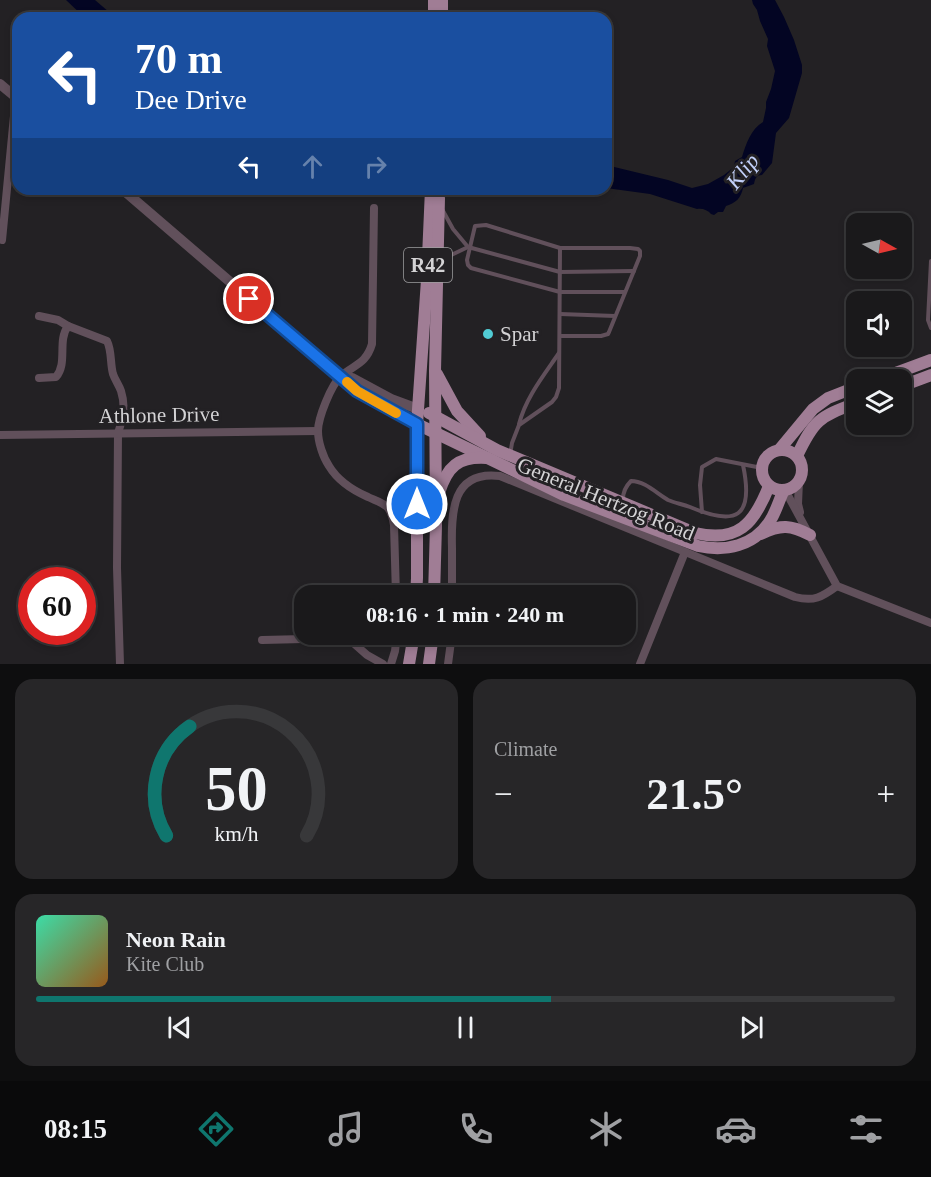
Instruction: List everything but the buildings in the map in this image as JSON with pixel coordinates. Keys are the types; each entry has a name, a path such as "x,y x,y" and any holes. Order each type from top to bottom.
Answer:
{"main road":[{"name":"R42","path":"417,585 417,424 428,280 431,195"},
{"name":"R42","path":"434,585 435,370 439,195"},
{"path":"907,369 931,360"},
{"path":"435,370 457,411 488,446"},
{"path":"912,382 931,375"},
{"path":"779,450 813,409 828,398 846,391"},
{"path":"797,456 815,425 825,416 846,407"},
{"path":"418,409 488,446 694,532 714,536 726,535 739,530 752,521 762,505 769,486"},
{"path":"417,424 564,495 698,546 717,549 733,547 768,530 788,526 810,535"},
{"path":"779,450 792,452 801,462 802,468 799,482 784,490 769,486 762,475 767,456 779,450"},
{"path":"436,514 439,492 453,466 470,459 491,459"},
{"path":"758,535 771,519 784,490"},
{"path":"409,664 412,645"},
{"path":"429,664 432,645"}],"street":[{"path":"0,84 12,94"},
{"path":"2,240 12,137"},
{"path":"129,195 357,391 417,424"},
{"path":"374,208 372,344 369,354 361,363 340,377 333,387 323,409 318,431 325,461 333,473 355,492 386,506 392,515 396,585"},
{"path":"39,316 58,320 107,341 114,375 121,389 124,417 118,433 117,568 120,664"},
{"path":"39,378 56,377 59,373 62,366 62,339 68,326"},
{"path":"340,377 352,378 392,399 418,409"},
{"name":"Athlone Drive","path":"0,435 318,431"},
{"name":"General Hertzog Road","path":"452,585 454,502 467,482 476,477 488,475 500,476 802,599 817,598 837,585"},
{"path":"799,482 798,504 802,522"},
{"path":"784,490 837,585 931,623"},
{"path":"640,664 685,552"},
{"path":"262,640 345,638 367,655 384,664"},
{"path":"391,664 395,645"},
{"path":"448,664 451,645"}],"lane":[{"path":"439,204 453,229 469,247 560,272 634,271"},
{"path":"560,336 606,335 609,332 634,271 640,250 560,248 481,225 475,226 467,263 471,268 560,292 625,292"},
{"path":"437,269 447,256 469,247"},
{"path":"519,425 552,402 559,388 560,248"},
{"path":"931,261 928,294 928,320 931,328"},
{"path":"560,314 615,316"},
{"path":"928,320 931,314"},
{"path":"511,468 512,443 523,409 560,352"},
{"path":"702,512 700,485 702,467 716,459 762,468"},
{"path":"628,519 623,493 626,485 631,481 643,484 671,501 713,516 727,517 738,514 743,508 747,492 743,465"}],"water":[{"path":"66,0 95,0 109,12 79,12"},
{"name":"Klip","path":"752,0 775,0 794,40 802,65 802,73 789,118 776,133 772,163 762,175 756,178 754,184 743,188 738,200 726,206 723,212 714,215 705,210 650,194 612,189 612,166 692,188 708,184 724,175 734,167 735,161 742,157 752,133 763,122 775,71 767,46 768,39"}],"slow traffic":[{"path":"347,382 357,391 396,413"}],"place":[{"name":"Spar","path":"488,334"}],"route":[{"path":"249,299 357,391 417,424 417,504"}]}
